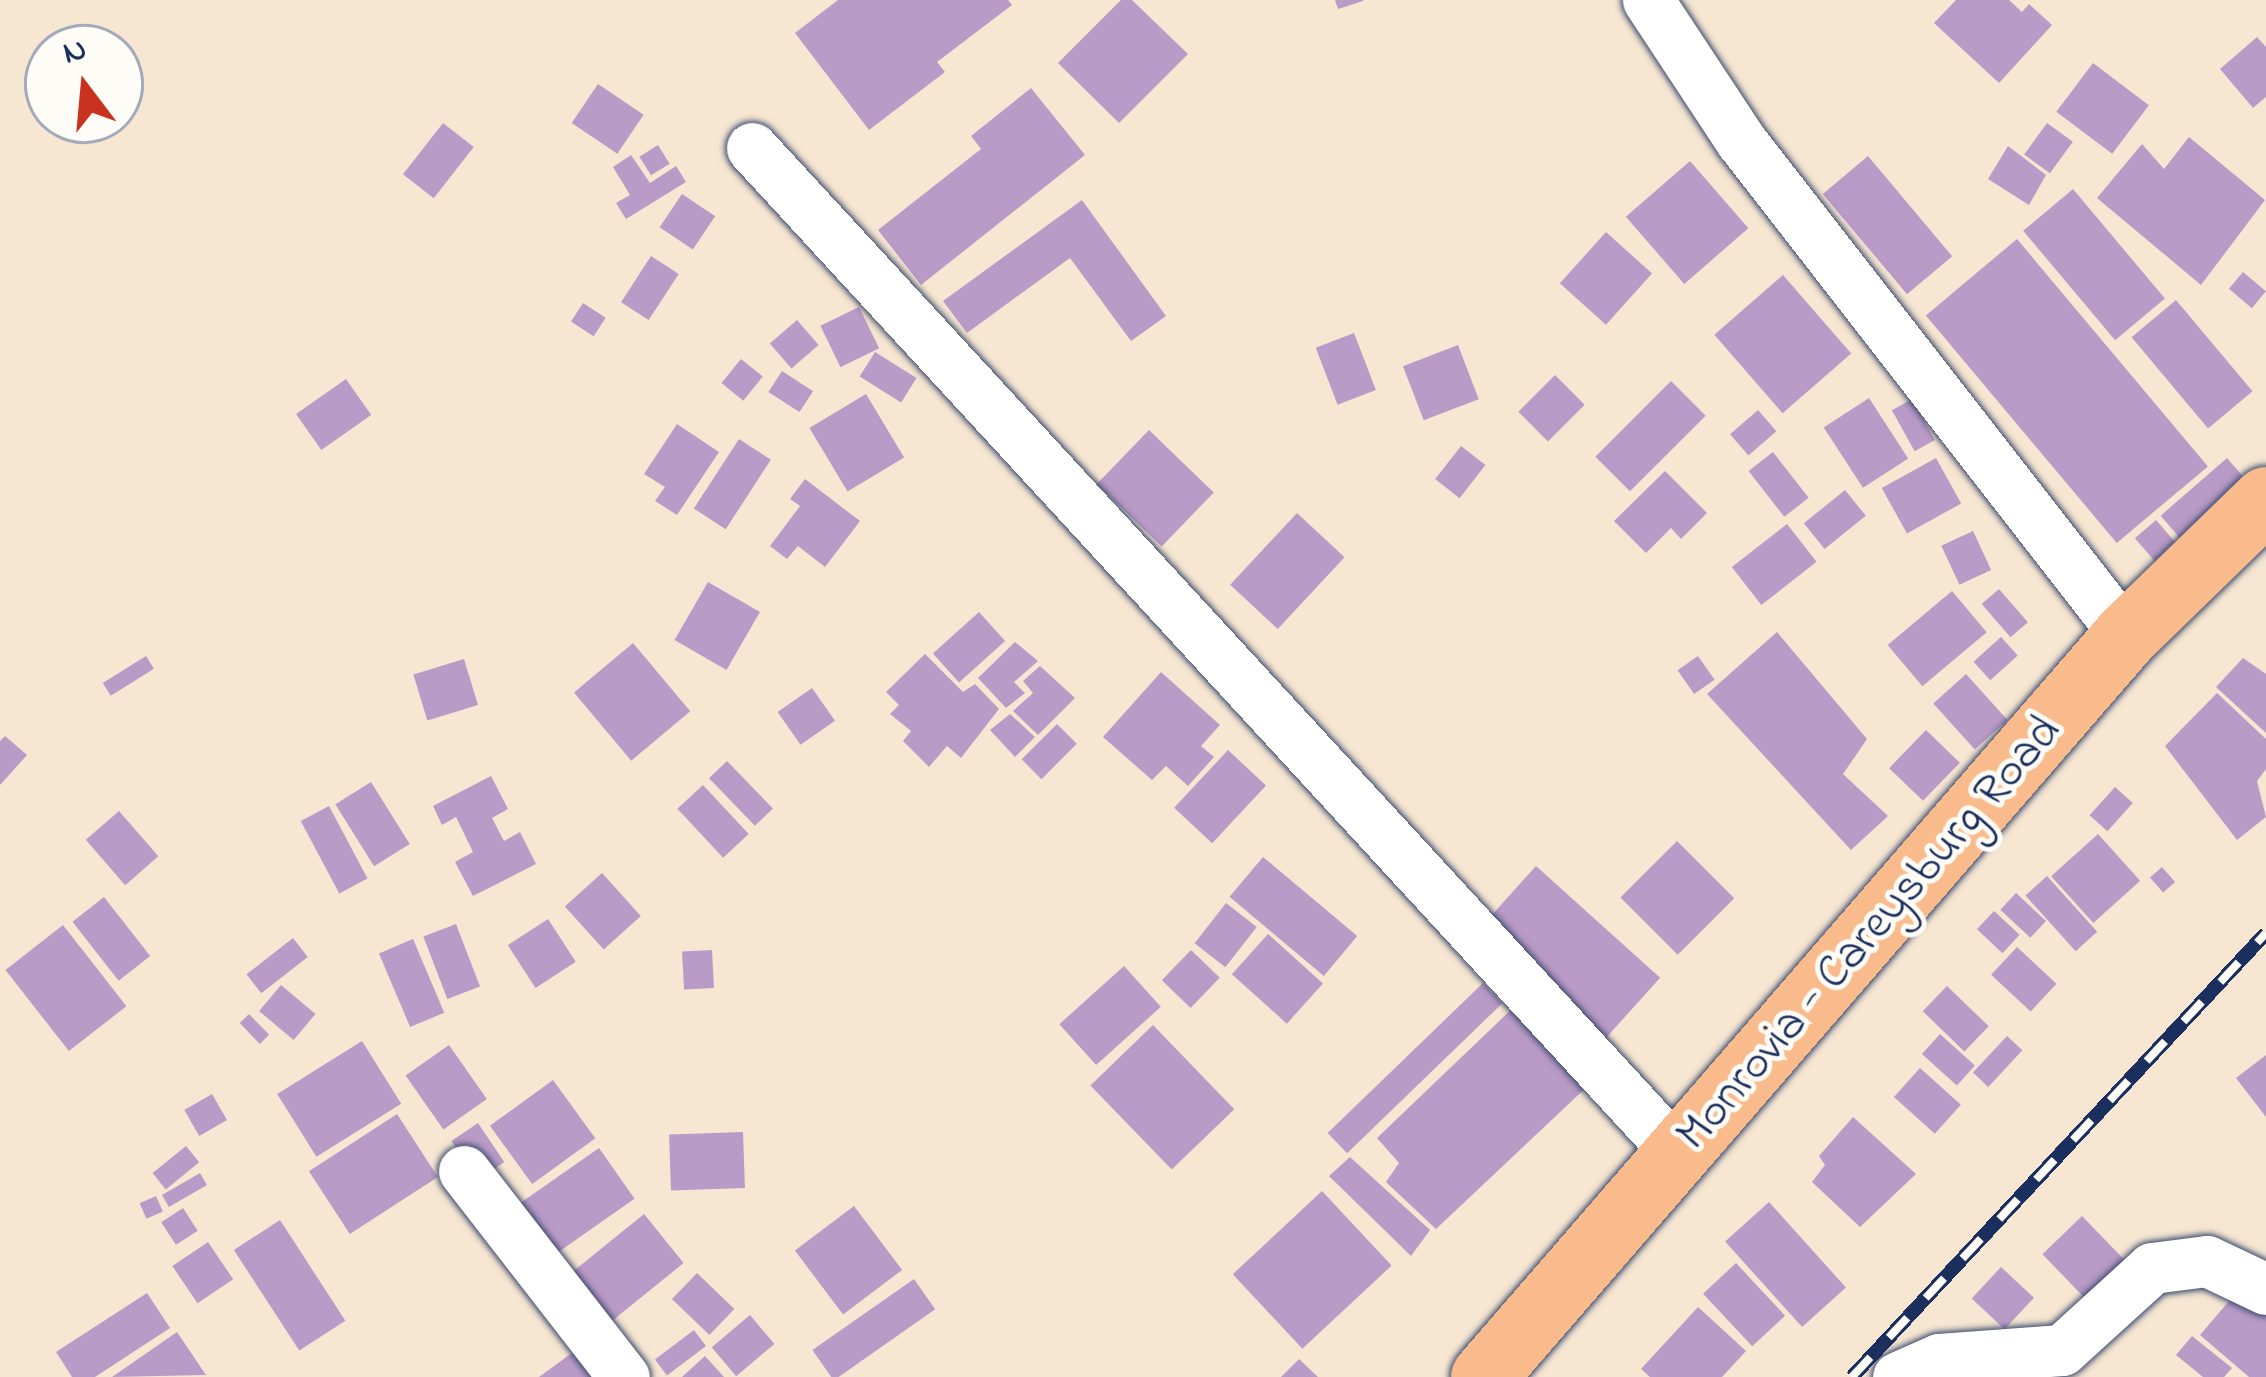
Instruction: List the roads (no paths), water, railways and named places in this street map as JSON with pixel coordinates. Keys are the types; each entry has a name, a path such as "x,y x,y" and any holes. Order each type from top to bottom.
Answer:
{"main road":[{"name":"Monrovia - Careysburg Road","path":"1484,1377 2126,636 2266,500"}],"street":[{"path":"1648,0 1742,141 2126,636"},
{"path":"752,148 1680,1156"},
{"path":"464,1171 624,1377"},
{"path":"1898,1377 1939,1359 2062,1350 2152,1268 2207,1261 2256,1266"}],"railway":[{"path":"1852,1377 2266,933"}]}
